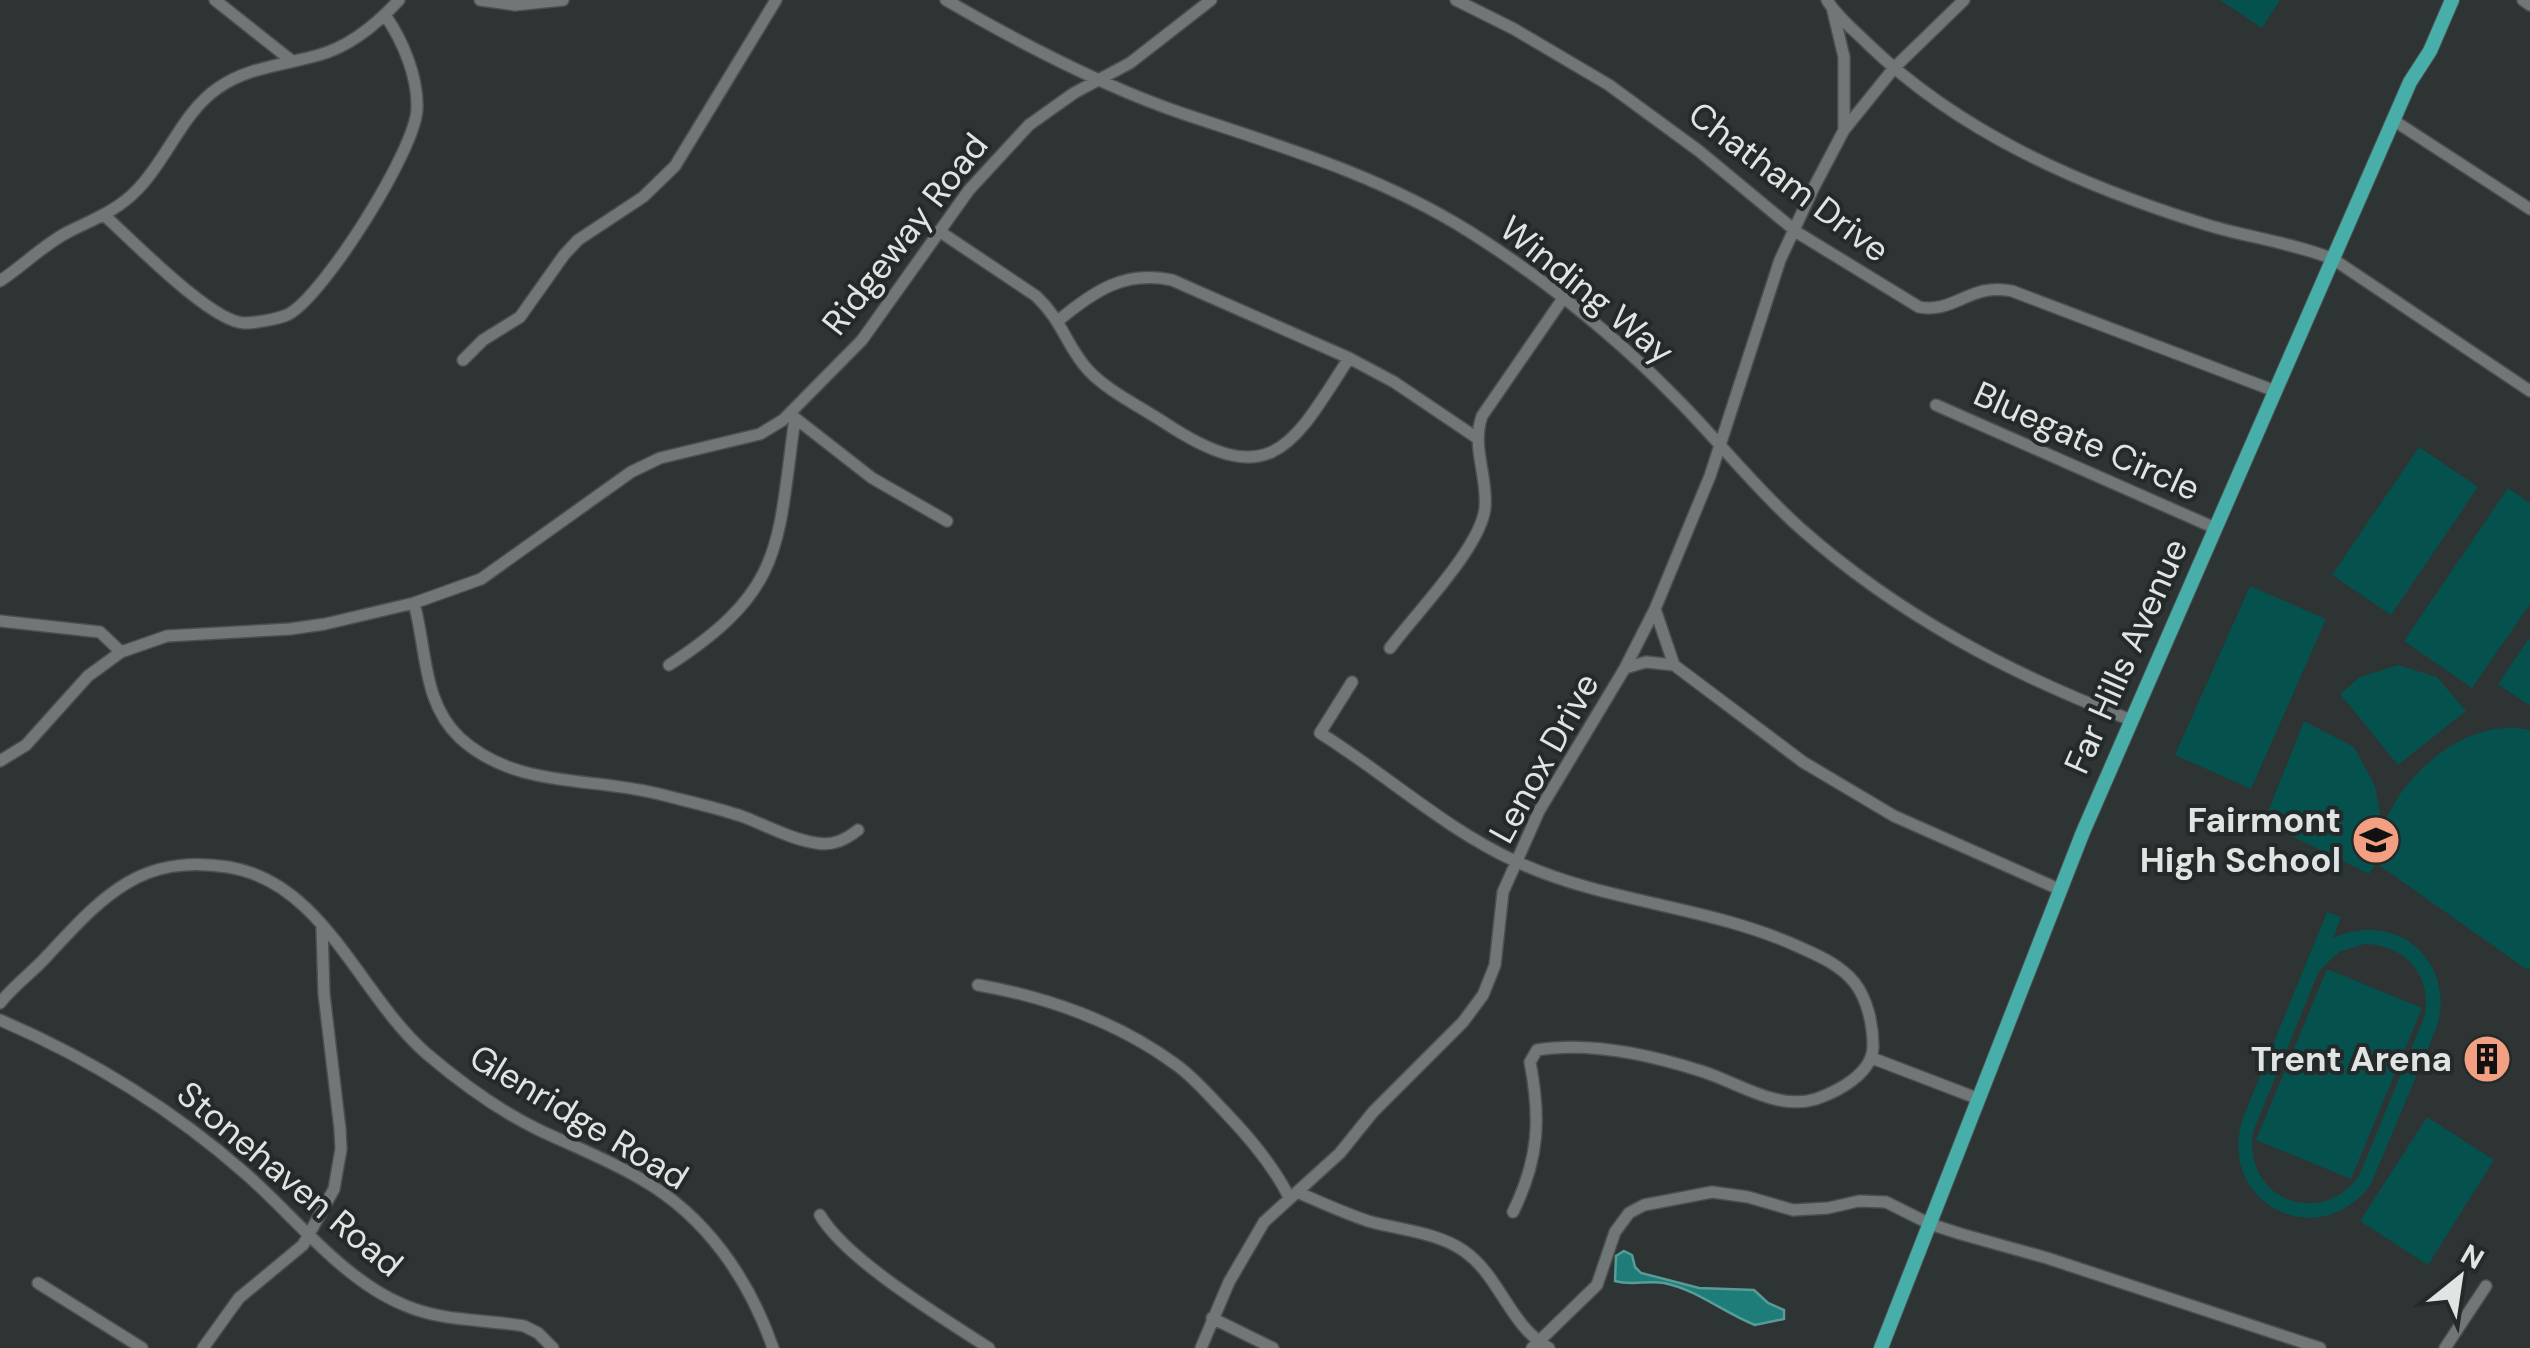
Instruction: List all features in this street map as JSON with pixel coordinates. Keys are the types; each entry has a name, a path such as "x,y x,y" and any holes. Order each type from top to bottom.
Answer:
{"main road":[{"name":"Far Hills Avenue","path":"1881,1348 2131,720 2394,120 2452,0"}],"street":[{"path":"215,0 292,61"},
{"path":"0,281 65,233 105,216 142,186 187,120 213,92 248,72 337,48 385,15 399,0"},
{"path":"480,0 515,6 563,0"},
{"path":"463,360 530,307 578,240 643,198 675,166 776,0"},
{"name":"Winding Way","path":"946,0 1101,80 1180,113 1281,144 1373,181 1467,230 1564,297 1645,368 1798,527 1865,580 1928,625 2035,681 2131,720"},
{"name":"Ridgeway Road","path":"0,761 26,745 88,676 121,652 167,636 290,629 414,603 494,573 640,467 660,458 760,434 792,416 862,340 969,190 1029,125 1074,93 1130,63 1210,0"},
{"name":"Chatham Drive","path":"1456,0 1609,85 1700,150 1841,262 1919,306 1938,308 1985,289 2012,291 2275,391"},
{"name":"Lenox Drive","path":"1201,1348 1212,1318 1260,1228 1340,1153 1373,1112 1463,1022 1483,995 1495,964 1503,892 1539,811 1656,609 1720,447 1757,323 1794,228 1844,130 1894,68 1964,0"},
{"path":"2522,0 2530,5"},
{"path":"1829,4 1894,68 1977,128 2095,185 2201,223 2313,251 2333,260 2530,391"},
{"name":"Lenox Drive","path":"1829,4 1844,56 1844,130"},
{"path":"105,216 206,306 241,323 289,314 326,280 395,170 415,125 418,106 411,70 385,15"},
{"path":"2394,120 2530,210"},
{"path":"939,230 1036,296 1059,320 1092,374 1182,434 1228,456 1258,456 1296,435 1350,358"},
{"path":"1059,320 1103,288 1134,278 1172,280 1350,358 1477,438"},
{"path":"1390,648 1476,536 1485,509 1486,488 1477,438 1482,416 1564,297"},
{"name":"Bluegate Circle","path":"1936,405 2215,528"},
{"path":"792,416 872,478 947,521"},
{"path":"669,665 730,619 770,567 782,511 792,416"},
{"path":"414,603 423,660 436,704 457,735 490,759 530,776 662,794 737,815 814,843 838,842 858,830"},
{"path":"1656,609 1674,665"},
{"path":"0,621 100,632 121,652"},
{"path":"1625,668 1646,662 1674,665 1755,728 1847,790 1942,840 2061,890"},
{"path":"1352,682 1320,733 1380,772 1459,833 1516,862 1583,886 1744,924 1822,957 1839,967 1859,989 1871,1022 1872,1058 1864,1070 1848,1082 1800,1102 1774,1100 1703,1072 1629,1053 1542,1049 1533,1054 1530,1062 1538,1111 1535,1151 1513,1212"},
{"name":"Glenridge Road","path":"0,1003 102,898 129,881 159,870 204,865 246,870 298,898 394,1020 447,1071 520,1119 643,1180 690,1215 737,1270 774,1348"},
{"path":"203,1348 239,1298 303,1245 334,1189 341,1149 324,994 322,928"},
{"path":"978,985 1010,990 1072,1010 1127,1034 1178,1066 1253,1142 1293,1194 1460,1248 1484,1270 1516,1319 1540,1346 1587,1298 1603,1272 1620,1223 1644,1205 1712,1192 1748,1197 1792,1210 1872,1200 1886,1202 1930,1224 2320,1348"},
{"name":"Stonehaven Road","path":"0,1020 94,1064 170,1112 243,1172 364,1283 404,1305 450,1318 524,1326 553,1348"},
{"path":"1872,1058 1980,1099"},
{"path":"820,1215 837,1238 862,1258 989,1348"},
{"path":"38,1283 142,1348"},
{"path":"2445,1348 2486,1286"},
{"path":"1212,1318 1272,1348"}],"shaded area":[{"path":"2220,0 2280,0 2262,28"},
{"path":"2419,447 2478,487 2391,615 2332,575"},
{"path":"2508,488 2530,503 2530,604 2472,688 2404,641"},
{"path":"2250,586 2326,619 2251,789 2175,755"},
{"path":"2530,637 2530,706 2498,684"},
{"path":"2398,665 2437,677 2466,711 2398,765 2340,694 2360,677"},
{"path":"2304,721 2354,747 2375,786 2382,824 2402,791 2442,752 2493,729 2530,730 2530,968 2526,969 2376,863 2369,874 2264,822"},
{"path":"2327,912 2341,917 2333,938 2357,931 2379,931 2400,936 2417,948 2430,963 2438,982 2441,1005 2436,1029 2371,1184 2349,1205 2325,1216 2300,1217 2277,1210 2257,1195 2244,1174 2238,1148 2243,1118","holes":["2364,944 2378,945 2412,964 2424,987 2425,1015 2359,1176 2343,1192 2324,1201 2305,1203 2287,1199 2260,1174 2253,1155 2253,1132 2319,971 2339,952"]},
{"path":"2327,969 2422,1008 2351,1179 2256,1140"},
{"path":"2427,1117 2494,1160 2428,1265 2360,1221"},
{"path":"1624,1251 1632,1255 1641,1273 1699,1288 1754,1290 1768,1303 1784,1310 1784,1319 1755,1325 1676,1286 1615,1281 1616,1256"}],"place":[{"name":"Fairmont High School","path":"2376,840"},
{"name":"Trent Arena","path":"2487,1059"}]}
